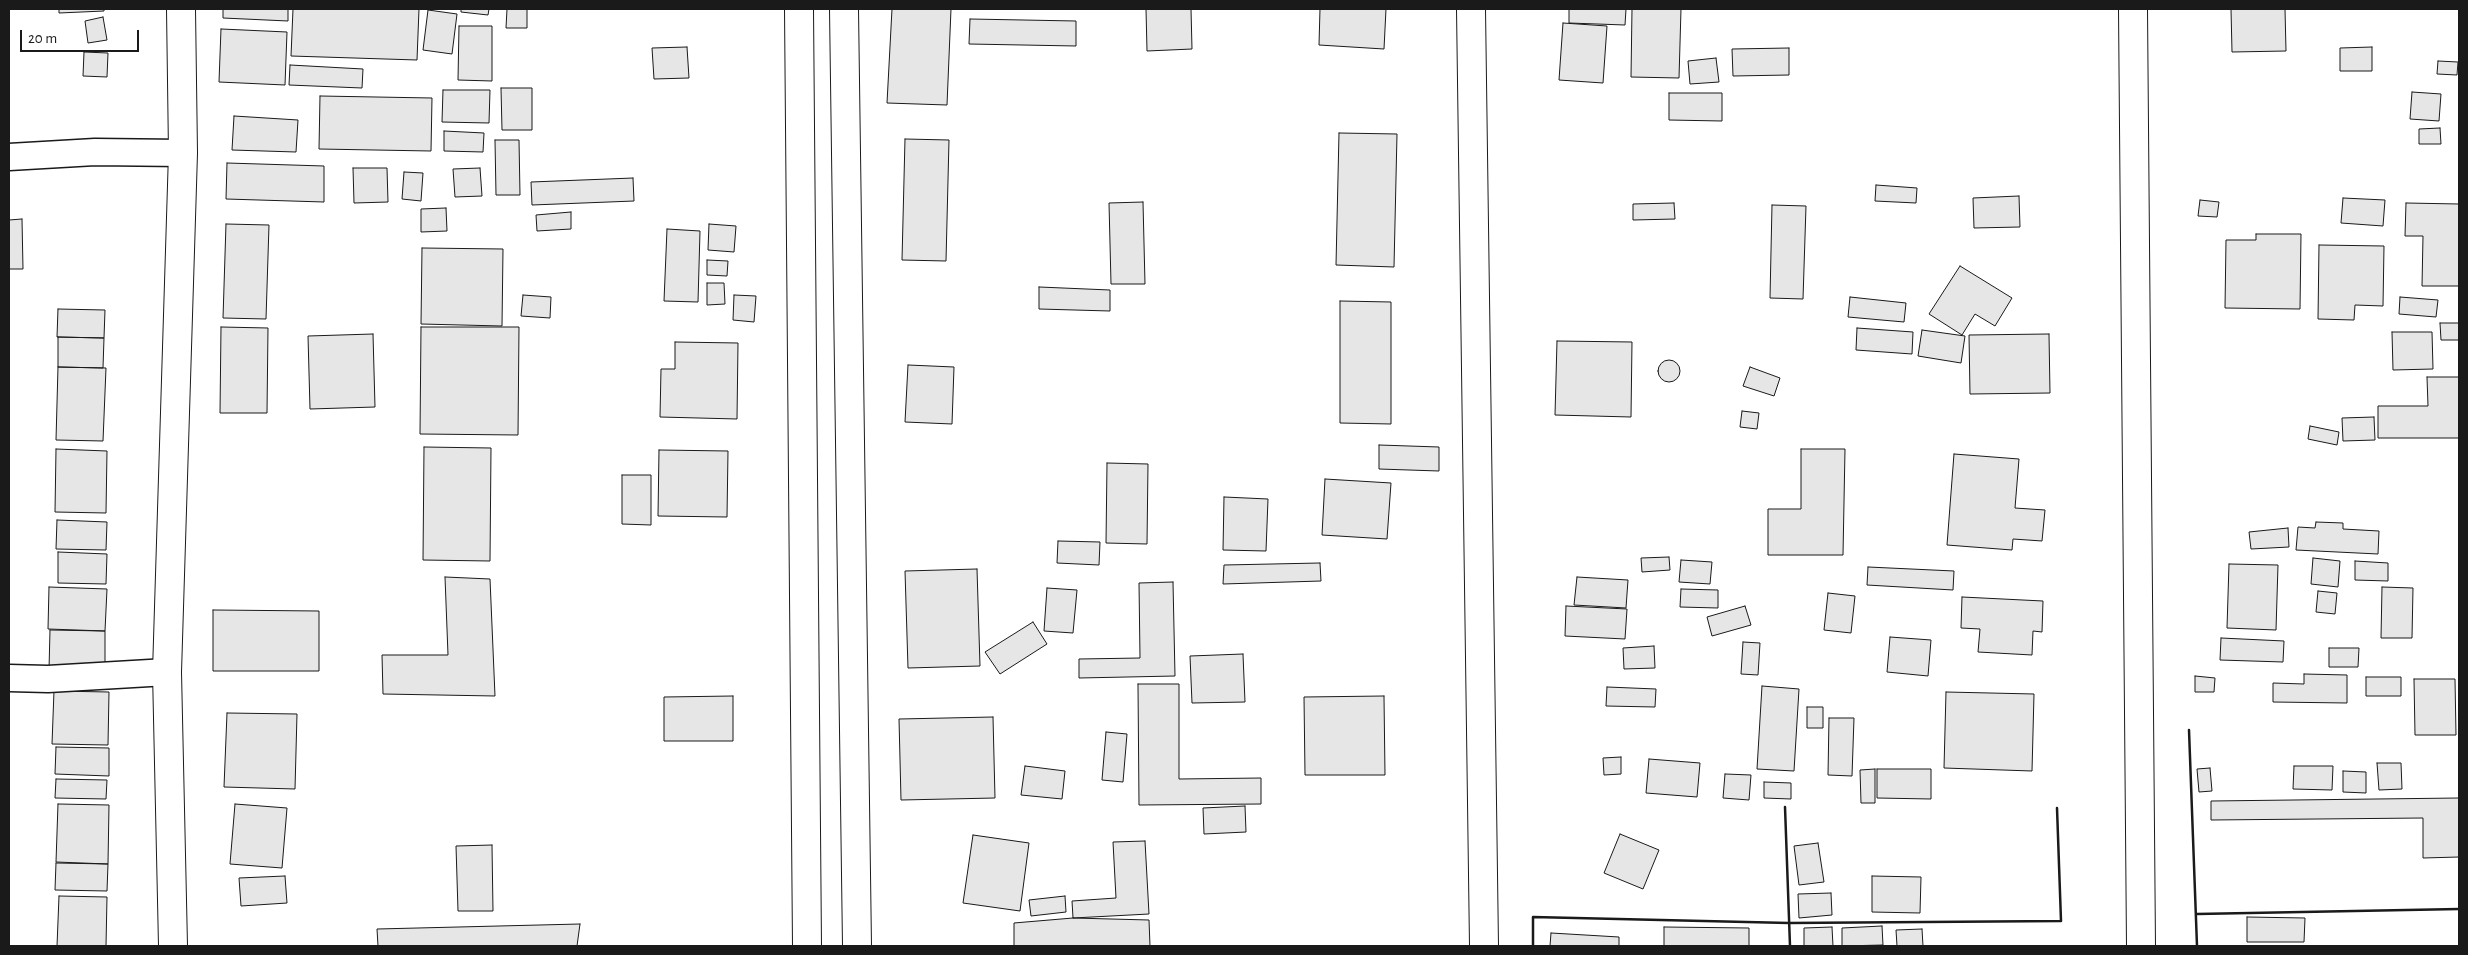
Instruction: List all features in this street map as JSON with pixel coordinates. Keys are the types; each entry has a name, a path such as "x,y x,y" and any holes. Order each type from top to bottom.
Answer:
{"street":[{"path":"173,946 167,672 183,153 181,9"},
{"path":"799,9 807,946"},
{"path":"844,9 858,946"},
{"path":"1471,9 1484,946"},
{"path":"2134,9 2141,946"},
{"path":"9,156 95,152 183,153"},
{"path":"9,678 48,679 167,672"}],"building":[{"path":"59,9 104,9 104,11 59,13"},
{"path":"223,9 288,9 288,21 223,18"},
{"path":"293,9 419,9 417,60 291,56"},
{"path":"461,9 489,9 488,15 461,12"},
{"path":"507,9 527,9 527,28 506,28"},
{"path":"892,9 951,9 947,105 887,103"},
{"path":"1146,9 1191,9 1192,49 1147,51"},
{"path":"1320,9 1386,9 1384,49 1319,45"},
{"path":"1569,9 1626,9 1625,25 1569,23"},
{"path":"1632,9 1681,9 1679,78 1631,77"},
{"path":"2231,9 2285,9 2286,51 2232,52"},
{"path":"428,10 457,14 452,54 423,50"},
{"path":"103,17 107,40 88,43 85,21"},
{"path":"970,19 1076,21 1076,46 969,44"},
{"path":"1563,23 1607,26 1603,83 1559,80"},
{"path":"459,26 492,26 492,81 458,80"},
{"path":"221,29 287,32 285,85 219,82"},
{"path":"687,47 689,78 654,79 652,48"},
{"path":"2372,47 2372,71 2340,71 2340,48"},
{"path":"1789,48 1789,75 1733,76 1732,49"},
{"path":"84,52 108,53 107,77 83,76"},
{"path":"1716,58 1719,82 1690,84 1688,61"},
{"path":"2438,61 2458,62 2457,75 2437,74"},
{"path":"290,65 363,69 362,88 289,85"},
{"path":"501,88 532,88 532,130 502,130"},
{"path":"443,90 490,90 489,123 442,122"},
{"path":"2412,92 2441,94 2439,121 2410,119"},
{"path":"1669,93 1722,93 1722,121 1669,120"},
{"path":"320,96 432,98 431,151 319,149"},
{"path":"234,116 298,120 296,152 232,150"},
{"path":"2440,128 2441,144 2419,144 2419,129"},
{"path":"444,131 484,133 483,152 444,151"},
{"path":"1339,133 1397,134 1394,267 1336,265"},
{"path":"905,139 949,140 946,261 902,260"},
{"path":"495,140 519,140 520,195 496,195"},
{"path":"227,163 324,166 324,202 226,199"},
{"path":"353,168 387,168 388,202 354,203"},
{"path":"480,168 482,196 455,197 453,169"},
{"path":"404,172 423,173 421,201 402,199"},
{"path":"633,178 634,201 532,205 531,182"},
{"path":"1876,185 1917,188 1916,203 1875,201"},
{"path":"2019,196 2020,227 1974,228 1973,198"},
{"path":"2343,198 2385,200 2383,226 2341,223"},
{"path":"2200,200 2219,202 2217,217 2198,216"},
{"path":"1143,202 1145,284 1111,284 1109,203"},
{"path":"1674,203 1675,219 1633,220 1633,204"},
{"path":"2406,203 2459,204 2459,286 2422,286 2423,236 2405,236"},
{"path":"1772,205 1806,206 1803,299 1770,298"},
{"path":"446,208 447,231 421,232 421,209"},
{"path":"571,212 571,229 537,231 536,215"},
{"path":"22,219 23,269 9,269 9,220"},
{"path":"226,224 269,225 266,319 223,318"},
{"path":"709,224 736,226 734,252 708,250"},
{"path":"667,229 700,231 698,302 664,301"},
{"path":"2256,234 2301,234 2300,309 2225,308 2226,240 2256,240"},
{"path":"2319,245 2384,246 2383,306 2355,305 2354,320 2318,319"},
{"path":"422,248 503,249 502,326 421,324"},
{"path":"707,260 728,261 727,276 707,275"},
{"path":"1960,266 2012,298 1995,326 1975,314 1962,335 1929,314"},
{"path":"707,283 724,283 725,304 707,305"},
{"path":"1039,287 1110,290 1110,311 1039,309"},
{"path":"523,295 551,297 550,318 521,316"},
{"path":"734,295 756,296 754,322 733,320"},
{"path":"1850,297 1906,303 1904,322 1848,317"},
{"path":"2400,297 2438,300 2436,317 2399,314"},
{"path":"1340,301 1391,302 1391,424 1340,423"},
{"path":"58,309 105,310 104,338 57,337"},
{"path":"2440,323 2459,323 2459,340 2441,340"},
{"path":"221,327 268,328 267,413 220,413"},
{"path":"421,327 519,327 518,435 420,434"},
{"path":"1857,328 1913,332 1912,354 1856,350"},
{"path":"1922,330 1965,336 1961,363 1918,356"},
{"path":"2392,332 2432,332 2433,369 2393,370"},
{"path":"373,334 375,407 310,409 308,336"},
{"path":"2049,334 2050,393 1970,394 1969,335"},
{"path":"58,337 104,338 103,368 58,367"},
{"path":"1557,341 1632,342 1631,417 1555,415"},
{"path":"675,342 738,343 737,419 660,417 661,369 675,369"},
{"path":"1669,360 1677,363 1680,371 1677,379 1669,382 1661,379 1658,371 1661,363"},
{"path":"908,365 954,367 952,424 905,422"},
{"path":"58,367 106,368 103,441 56,440"},
{"path":"1750,367 1780,378 1774,396 1743,386"},
{"path":"2427,377 2459,377 2459,438 2378,438 2378,406 2428,406"},
{"path":"1742,411 1759,413 1757,429 1740,427"},
{"path":"2374,417 2375,440 2343,441 2342,418"},
{"path":"2310,426 2339,432 2337,445 2308,439"},
{"path":"1379,445 1439,447 1439,471 1379,469"},
{"path":"424,447 491,448 490,561 423,560"},
{"path":"56,449 107,451 106,513 55,512"},
{"path":"1801,449 1845,449 1843,555 1768,555 1768,509 1801,509"},
{"path":"659,450 728,451 727,517 658,516"},
{"path":"1954,454 2019,459 2015,508 2045,510 2042,541 2013,539 2012,550 1947,545"},
{"path":"1107,463 1148,464 1147,544 1106,543"},
{"path":"622,475 651,475 651,525 622,524"},
{"path":"1325,479 1391,483 1387,539 1322,535"},
{"path":"1224,497 1268,499 1266,551 1223,550"},
{"path":"57,520 107,522 106,550 56,549"},
{"path":"2316,522 2343,523 2343,529 2379,531 2378,554 2296,550 2298,527 2315,528"},
{"path":"2288,528 2289,547 2251,549 2249,532"},
{"path":"1058,541 1100,542 1099,565 1057,563"},
{"path":"58,552 107,554 106,584 58,583"},
{"path":"1669,557 1670,570 1642,572 1641,558"},
{"path":"2313,558 2340,561 2338,587 2311,584"},
{"path":"1681,560 1712,562 1710,584 1679,582"},
{"path":"2355,561 2388,563 2388,581 2355,580"},
{"path":"1320,563 1321,581 1223,584 1224,565"},
{"path":"2229,564 2278,565 2276,630 2227,628"},
{"path":"1868,567 1954,571 1953,590 1867,585"},
{"path":"977,569 980,666 908,668 905,571"},
{"path":"445,577 490,579 495,696 383,694 382,655 448,655"},
{"path":"1577,577 1628,580 1626,608 1574,605"},
{"path":"1173,582 1175,676 1079,678 1079,659 1140,658 1139,583"},
{"path":"49,587 107,589 105,631 48,629"},
{"path":"2382,587 2413,588 2412,638 2381,638"},
{"path":"1047,588 1077,590 1073,633 1044,631"},
{"path":"1681,589 1718,590 1718,608 1680,607"},
{"path":"2318,591 2337,593 2335,614 2316,612"},
{"path":"1828,593 1855,596 1851,633 1824,630"},
{"path":"1962,597 2043,601 2042,632 2033,631 2032,655 1978,652 1980,629 1961,628"},
{"path":"1566,606 1627,609 1625,639 1565,636"},
{"path":"1745,606 1751,625 1712,636 1707,617"},
{"path":"213,610 319,611 319,671 213,671"},
{"path":"1033,622 1047,644 1000,674 985,652"},
{"path":"50,630 105,631 105,671 49,670"},
{"path":"1890,637 1931,640 1928,676 1887,672"},
{"path":"2221,638 2284,641 2283,662 2220,660"},
{"path":"1743,642 1760,643 1758,675 1741,674"},
{"path":"1654,646 1655,668 1624,669 1623,648"},
{"path":"2329,648 2359,648 2358,667 2329,667"},
{"path":"1243,654 1245,702 1192,703 1190,656"},
{"path":"2304,674 2347,675 2347,703 2273,702 2273,683 2304,684"},
{"path":"2195,676 2215,678 2214,692 2195,692"},
{"path":"2366,677 2401,677 2401,696 2366,696"},
{"path":"2414,679 2455,679 2456,735 2415,735"},
{"path":"1138,684 1179,684 1179,779 1261,778 1261,804 1139,805"},
{"path":"1762,686 1799,689 1794,771 1757,769"},
{"path":"1607,687 1656,689 1655,707 1606,706"},
{"path":"54,691 109,692 108,745 52,744"},
{"path":"1946,692 2034,694 2032,771 1944,768"},
{"path":"733,696 733,741 664,741 664,697"},
{"path":"1384,696 1385,775 1305,775 1304,697"},
{"path":"1807,707 1823,707 1823,728 1807,728"},
{"path":"227,713 297,714 295,789 224,787"},
{"path":"993,717 995,798 901,800 899,719"},
{"path":"1829,718 1854,718 1852,776 1828,775"},
{"path":"1106,732 1127,734 1123,782 1102,780"},
{"path":"56,747 109,748 109,776 55,774"},
{"path":"1621,757 1621,774 1604,775 1603,758"},
{"path":"1649,759 1700,763 1697,797 1646,793"},
{"path":"2377,763 2401,763 2402,789 2379,790"},
{"path":"1025,766 1065,771 1062,799 1021,795"},
{"path":"2294,766 2333,766 2332,790 2293,789"},
{"path":"2210,768 2212,791 2199,792 2197,769"},
{"path":"1875,769 1875,803 1861,803 1860,770"},
{"path":"1877,769 1931,769 1931,799 1877,798"},
{"path":"2343,771 2366,772 2366,793 2343,792"},
{"path":"1725,774 1751,775 1749,800 1723,798"},
{"path":"56,779 107,780 106,799 55,798"},
{"path":"1764,782 1791,783 1791,799 1764,798"},
{"path":"2459,798 2459,857 2423,858 2423,818 2211,820 2211,801"},
{"path":"58,804 109,805 108,864 56,862"},
{"path":"235,804 287,808 282,868 230,864"},
{"path":"1245,806 1246,832 1204,834 1203,808"},
{"path":"1620,834 1659,850 1643,889 1604,873"},
{"path":"973,835 1029,843 1020,911 963,903"},
{"path":"1145,841 1149,914 1073,918 1072,901 1116,898 1113,842"},
{"path":"1818,843 1824,882 1799,885 1794,846"},
{"path":"492,845 493,911 458,911 456,846"},
{"path":"56,863 108,864 107,891 55,890"},
{"path":"285,876 287,903 241,906 239,878"},
{"path":"1872,876 1921,877 1920,913 1872,912"},
{"path":"1831,893 1832,915 1799,918 1798,894"},
{"path":"59,896 107,897 106,946 57,946"},
{"path":"1065,896 1066,912 1031,916 1029,900"},
{"path":"2247,917 2305,918 2304,942 2247,942"},
{"path":"1073,918 1149,920 1150,946 1014,946 1014,923"},
{"path":"580,924 577,946 378,946 377,929"},
{"path":"1882,926 1883,945 1842,946 1842,928"},
{"path":"1664,927 1749,928 1749,946 1664,946"},
{"path":"1832,927 1833,946 1804,946 1804,928"},
{"path":"1922,929 1923,946 1897,946 1896,930"},
{"path":"1551,933 1619,937 1619,946 1550,946"}],"wall":[{"path":"2189,730 2197,946"},
{"path":"1785,807 1790,946"},
{"path":"1533,946 1533,917 1789,923 2061,921 2057,808"},
{"path":"2197,914 2459,909"}]}
